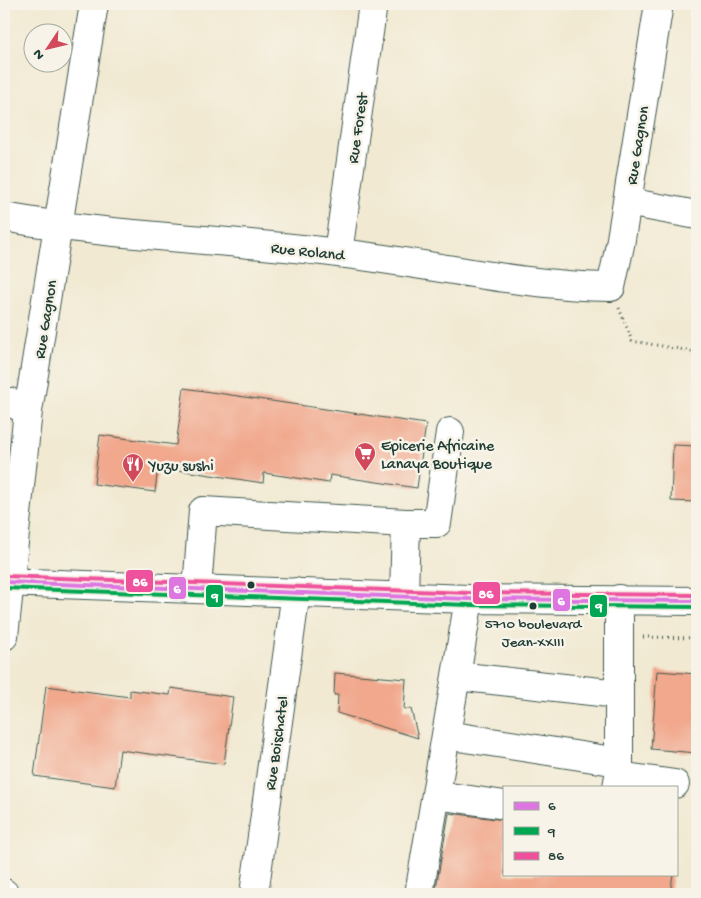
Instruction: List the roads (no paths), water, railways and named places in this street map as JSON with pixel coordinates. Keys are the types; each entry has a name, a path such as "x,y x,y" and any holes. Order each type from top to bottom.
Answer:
{"street":[{"name":"Rue Gagnon","path":"4,636 16,407 59,227 94,4"},
{"name":"Rue Forest","path":"338,252 374,4"},
{"name":"Rue Gagnon","path":"611,287 627,202 659,4"},
{"path":"627,202 697,215"},
{"name":"Rue Roland","path":"4,217 59,227 338,252 569,286 611,287"},
{"path":"197,589 203,511 406,523 437,523 450,432"},
{"path":"404,596 406,523"},
{"path":"7,582 469,599 697,601"},
{"name":"Rue Boischatel","path":"254,894 296,592"},
{"path":"419,894 469,599"},
{"path":"619,599 619,775"},
{"path":"456,676 618,694"},
{"path":"446,735 619,775 675,784"},
{"path":"436,795 503,805"}],"place":[{"name":"Epicerie Africaine Lanaya Boutique","path":"365,472"},
{"name":"Yuzu sushi","path":"133,483"},
{"name":"5710 boulevard Jean-XXIII","path":"533,606"}]}
